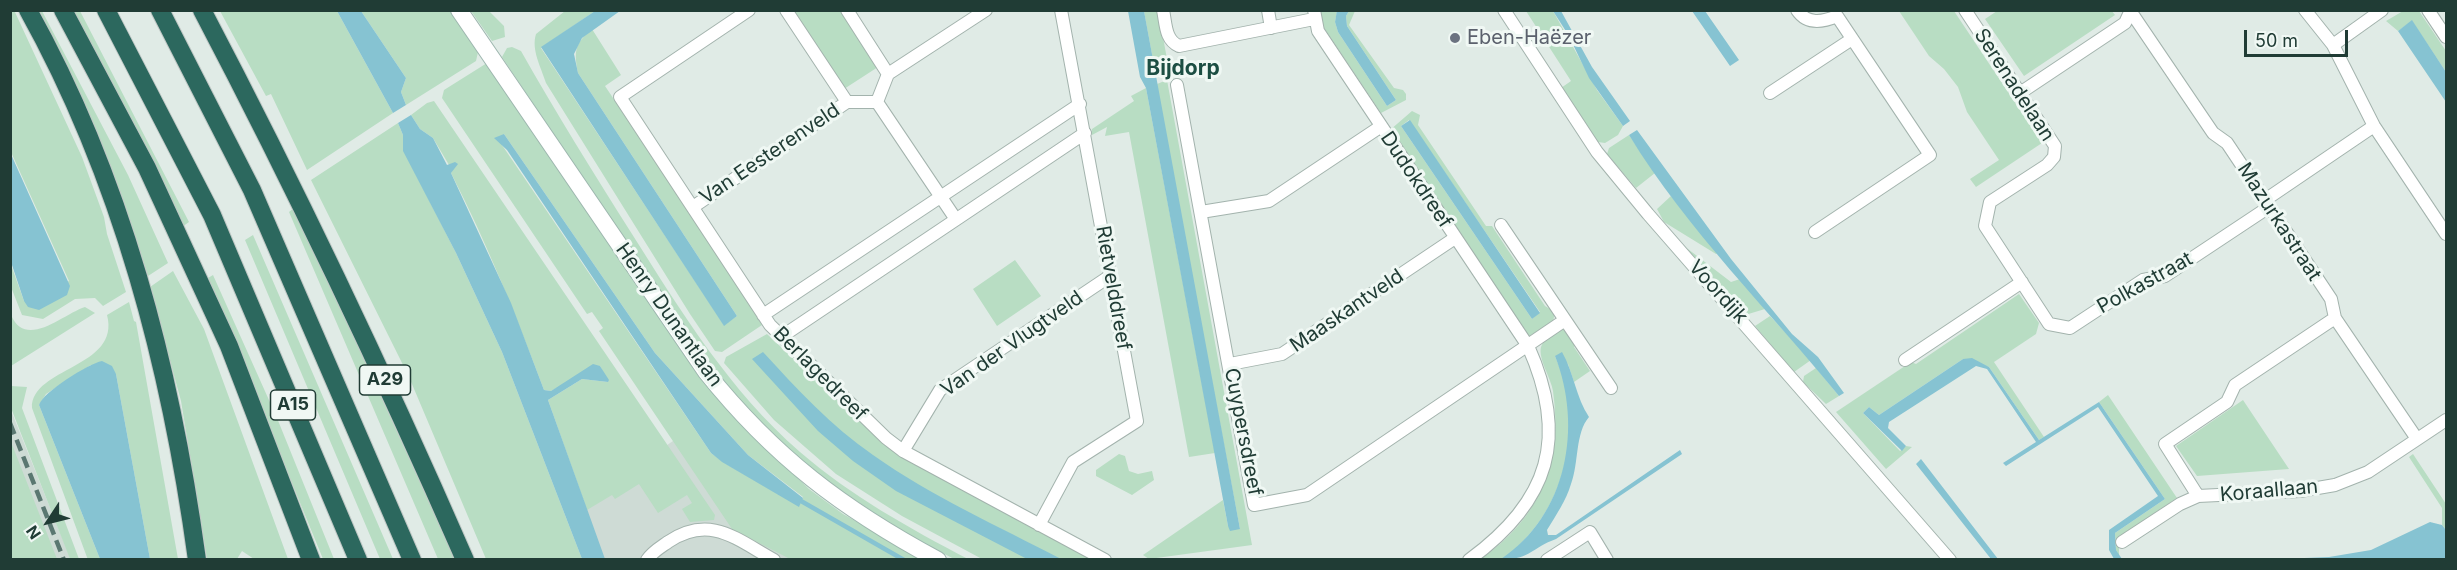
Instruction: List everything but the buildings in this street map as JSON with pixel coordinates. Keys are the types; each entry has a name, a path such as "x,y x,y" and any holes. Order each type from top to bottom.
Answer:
{"highway":[{"path":"28,10 66,86 103,173 136,267 176,425 197,560"},
{"name":"A15","path":"63,10 147,168 229,346 311,560"},
{"name":"A15","path":"106,10 212,215 358,560"},
{"name":"A15","path":"160,10 252,190 412,560"},
{"name":"A29","path":"202,10 302,202 465,560"}],"main road":[{"name":"Henry Dunantlaan","path":"459,10 706,372 731,404 787,460 818,486 865,519 938,560"}],"street":[{"name":"Berlagedreef","path":"749,10 620,97 763,315 781,337 886,438 903,452 1105,560"},
{"name":"Van Eesterenveld","path":"786,10 847,102"},
{"path":"848,10 888,74"},
{"path":"955,218 878,102 888,74 986,10"},
{"name":"Rietvelddreef","path":"1040,525 1073,462 1137,421 1061,10"},
{"path":"1163,10 1168,36 1172,43 1179,46 1271,28 1314,15"},
{"path":"1268,10 1271,28"},
{"name":"Voordijk","path":"1504,10 1597,152 1648,214 1950,560"},
{"path":"1797,10 1801,17 1821,23 1841,13 1852,39 1930,155 1815,232"},
{"path":"1967,14 1981,10"},
{"path":"2305,10 2333,45 2374,126 2446,234"},
{"path":"2333,45 2382,10"},
{"path":"2428,10 2446,37"},
{"path":"2020,93 2125,23 2131,11"},
{"name":"Mazurkastraat","path":"2131,11 2213,133 2227,143 2331,299 2335,318 2417,439"},
{"name":"Serenadelaan","path":"1967,14 2055,146 2054,157 2048,165 1990,202 1985,226 2049,324"},
{"name":"Dudokdreef","path":"1314,15 1318,31 1528,346 1542,376 1550,413 1546,466 1518,516 1497,539 1469,560"},
{"path":"1770,93 1852,39"},
{"name":"Cuypersdreef","path":"1177,85 1230,364 1254,505 1307,495 1528,346"},
{"name":"Van Eesterenveld","path":"693,207 847,102 878,102"},
{"path":"763,315 1080,104"},
{"name":"Polkastraat","path":"2049,324 2070,327 2143,280 2165,276 2374,126"},
{"path":"1201,212 1269,201 1380,127"},
{"path":"781,337 955,218 1085,133"},
{"path":"1501,225 1611,388"},
{"name":"Maaskantveld","path":"1230,364 1282,354 1455,238"},
{"name":"Van der Vlugtveld","path":"903,452 939,390 1110,276"},
{"path":"1905,360 2022,282"},
{"path":"2198,496 2165,444 2227,402 2235,385 2335,318"},
{"path":"1528,346 1565,321"},
{"name":"Koraallaan","path":"2122,542 2180,504 2198,496 2300,491 2335,485 2368,472 2446,420"},
{"path":"647,560 650,554 683,532 706,527 721,531 774,560"},
{"path":"1547,560 1590,532 1607,560"}],"shaded area":[{"path":"10,408 69,555 70,559 11,559"},
{"path":"686,432 725,497 844,559 595,559 576,508"}],"green space":[{"path":"14,10 82,157 104,217 107,234 126,292 103,306 95,298 75,299 43,319 22,315 11,287 10,262 24,301 69,281 11,152 10,11"},
{"path":"2111,10 2115,15 2024,76 1985,19 1997,11"},
{"path":"34,11 42,11 128,175 168,263 148,276 127,219"},
{"path":"72,11 80,11 189,222 182,227"},
{"path":"220,11 337,11 393,113 307,170 271,94 266,96"},
{"path":"361,11 450,11 478,52 476,61 406,105 401,92 406,78"},
{"path":"471,11 489,11 504,26 505,37 492,41"},
{"path":"565,11 595,11 541,48 724,325 737,316 578,73 577,49 582,39 592,29 621,75 605,86 760,318 762,325 722,352 715,351 690,314 546,83 536,52 536,34"},
{"path":"792,11 840,11 878,67 844,89"},
{"path":"1144,11 1158,11 1168,64 1155,71"},
{"path":"1320,11 1337,11 1335,22 1338,32 1387,106 1396,100 1347,26 1346,16 1349,11 1355,11 1349,25 1394,88 1403,90 1406,100 1381,113 1322,25"},
{"path":"1526,11 1553,11 1597,90 1623,126 1618,135 1605,143 1598,142 1561,88 1571,81"},
{"path":"1899,11 1954,11 2042,143 1976,187 1970,179 1999,160 1967,112 1958,87 1944,69 1929,56"},
{"path":"2403,11 2419,11 2446,51 2446,72 2412,21 2398,31 2386,21"},
{"path":"512,47 521,51 589,166 688,321 751,403 800,452 839,483 902,523 968,559 954,559 903,532 813,472 728,390 692,342 502,57 507,48"},
{"path":"487,63 726,408 809,489 843,514 923,559 790,559 732,529 599,331 603,328 592,312 587,314 442,98 444,90","holes":["504,134 655,353 748,455 803,497 799,506 711,453 502,145"]},
{"path":"1167,80 1252,545 1149,559 1143,555 1223,500 1228,526 1240,529 1165,135 1157,84"},
{"path":"1146,88 1215,453 1189,457 1129,132 1105,136 1107,127 1092,135 1092,129 1134,101 1131,96"},
{"path":"434,101 715,515 714,520 690,522 682,509 692,503 687,495 658,513 639,484 615,499 612,495 587,510 548,400 582,379 608,382 600,366 551,391 544,390 477,226 451,173 452,170 433,138 420,129 411,115 427,103"},
{"path":"1412,111 1420,115 1418,125 1486,226 1492,226 1545,306 1555,312 1553,322 1529,336 1390,130","holes":["1409,120 1540,312 1532,319 1401,126"]},
{"path":"398,123 403,135 404,151 456,253 502,352 582,559 486,559 409,377 311,180"},
{"path":"1629,135 1655,173 1636,188 1607,154 1609,148"},
{"path":"1671,196 1718,253 1716,254 1664,222 1657,209"},
{"path":"295,207 455,559 438,559 289,212"},
{"path":"253,235 393,559 380,559 245,240"},
{"path":"1684,246 1731,282 1740,279 1765,309 1745,315"},
{"path":"1015,260 1041,296 997,326 973,289"},
{"path":"173,271 204,329 288,559 254,559 242,551 237,559 207,559 181,401 150,287"},
{"path":"213,275 277,418 334,559 323,559 208,278"},
{"path":"2019,294 2039,323 2036,334 1994,362 2044,437 2039,440 1989,367 1963,359 1879,415 1869,407 1863,413 1900,451 1906,446 1912,447 1886,469 1836,412 1911,362 1916,364"},
{"path":"129,302 136,322 178,559 150,559 116,374 91,365 46,394 39,405 100,559 88,560 32,408 36,394 45,384 89,357 101,346 108,333 107,315"},
{"path":"85,307 95,313 11,366 11,315 18,325 26,330 35,330"},
{"path":"1770,316 1811,360 1794,372 1755,326"},
{"path":"1566,329 1577,343 1574,347 1590,371 1574,382 1568,364 1555,356 1568,399 1570,432 1564,466 1553,499 1535,528 1508,556 1497,560 1479,560 1518,526 1543,487 1554,442 1555,417 1552,386 1541,357 1541,347 1551,335"},
{"path":"767,334 883,442 1096,559 982,559 902,516 836,474 774,420 724,363 726,357"},
{"path":"1816,368 1839,396 1826,404 1803,382 1804,376"},
{"path":"11,386 27,387 22,408 79,559 70,559 11,408"},
{"path":"2108,395 2177,498 2119,537 2119,556 2116,550 2115,533 2165,499 2099,402"},
{"path":"2243,400 2289,469 2197,476 2176,446"},
{"path":"11,442 57,559 11,559"},
{"path":"1119,454 1125,456 1129,471 1138,474 1152,471 1154,480 1132,495 1096,476 1096,470"},
{"path":"2413,454 2446,504 2446,530 2442,525 2442,508 2409,457"}],"water":[{"path":"1337,10 1349,11 1346,16 1347,26 1396,100 1387,106 1338,32 1335,22"},
{"path":"337,11 361,11 406,78 401,92 406,105 393,113"},
{"path":"595,11 620,11 582,38 574,54 578,73 737,316 724,326 541,47"},
{"path":"1128,11 1144,11 1240,529 1230,531 1228,526 1146,88 1140,77"},
{"path":"1553,11 1561,11 1592,67 1630,121 1623,126 1589,78 1569,36"},
{"path":"1692,11 1705,11 1739,60 1730,66"},
{"path":"2412,20 2446,72 2446,102 2398,31"},
{"path":"411,115 420,129 433,138 447,165 455,162 458,164 451,173 511,303 544,390 551,391 593,364 600,366 609,380 608,382 582,379 548,400 605,559 582,559 502,352 456,253 403,151 403,135 398,123"},
{"path":"1410,120 1540,313 1532,319 1401,126"},
{"path":"1637,130 1731,259 1792,334 1818,357 1844,393 1839,396 1676,204 1629,135"},
{"path":"504,134 655,353 748,455 803,498 799,507 722,462 711,453 507,150 494,138"},
{"path":"10,152 70,286 67,295 39,310 28,307 24,301 11,262"},
{"path":"763,352 829,419 873,455 941,497 1061,559 1027,559 896,491 853,461 818,431 752,359"},
{"path":"1562,352 1589,417 1581,431 1569,490 1547,530 1548,535 1556,535 1680,450 1682,454 1556,539 1518,558 1501,559 1523,541 1541,519 1554,494 1563,468 1568,440 1568,411 1555,356"},
{"path":"1972,358 1989,367 2039,440 2099,402 2165,499 2115,533 2116,550 2122,559 2114,559 2109,550 2109,530 2158,496 2098,407 2006,466 2003,463 2036,442 1987,369 1976,366 1889,422 1888,428 1906,446 1902,451 1863,413 1869,407 1879,415 1963,359"},
{"path":"102,361 112,366 116,374 150,559 100,559 39,405 49,393 67,379"},
{"path":"1921,459 1998,559 1991,559 1916,464"},
{"path":"2430,522 2442,525 2446,530 2446,559 2280,559 2329,557 2371,550"}],"waterway":[{"path":"801,501 904,560"}],"railway":[{"path":"10,423 64,560"}],"place":[{"name":"Eben-Haëzer","path":"1455,38"}],"district":[{"name":"Bijdorp","path":"1183,69"}]}
